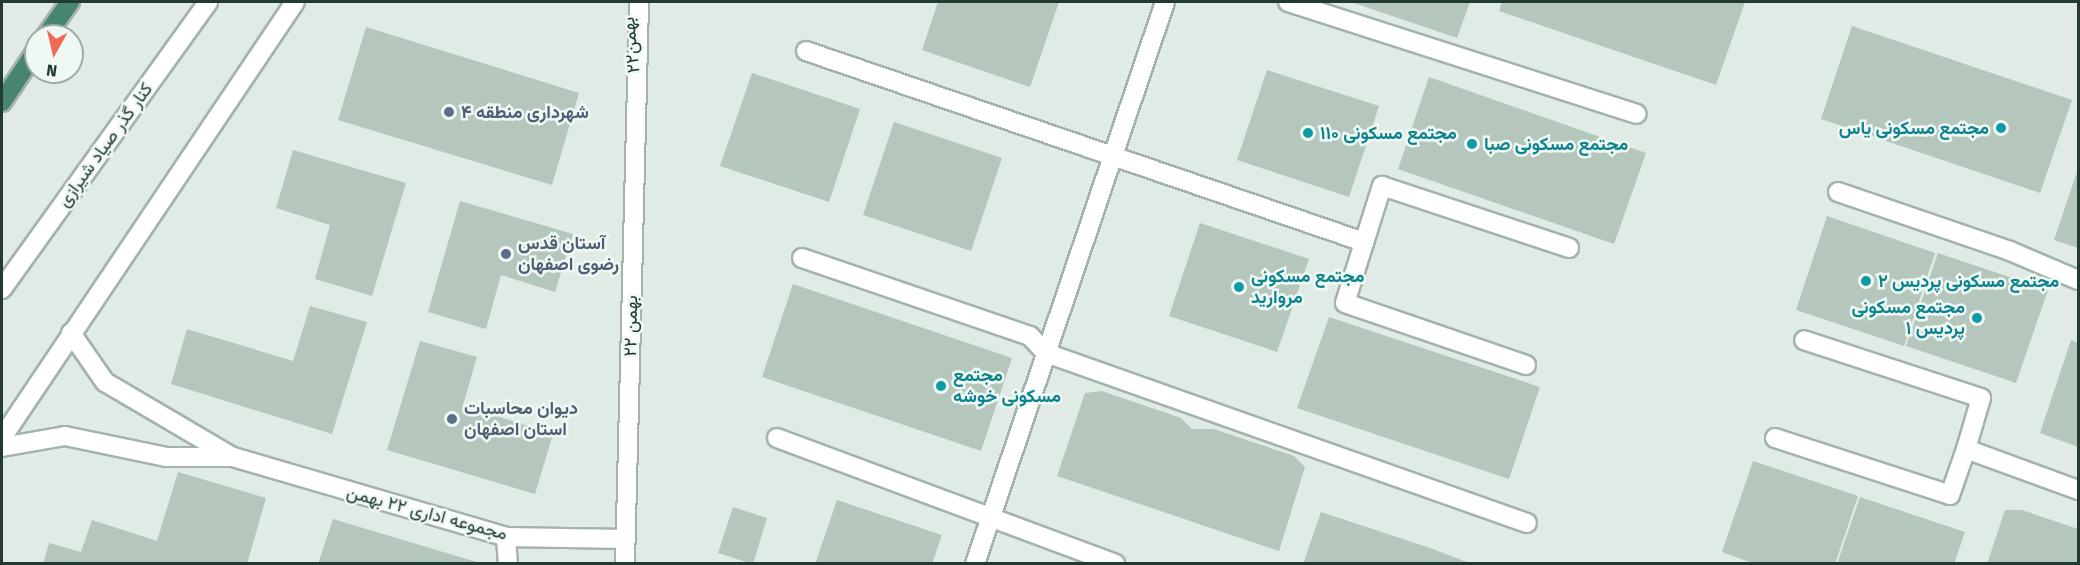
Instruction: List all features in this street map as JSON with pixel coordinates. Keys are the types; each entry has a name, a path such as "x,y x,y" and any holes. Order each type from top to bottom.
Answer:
{"highway":[{"path":"54,24 70,2"},
{"path":"2,102 24,69"}],"street":[{"name":"کنار گذر صیاد شیرازی","path":"2,289 208,2"},
{"path":"2,438 295,2"},
{"name":"۲۲بهمن","path":"626,2 636,88"},
{"path":"636,88 639,2"},
{"path":"975,564 1165,2"},
{"path":"1288,2 1636,114"},
{"path":"806,51 1364,242"},
{"name":"۲۲ بهمن","path":"626,564 636,88"},
{"path":"1526,364 1345,303 1382,186 1569,248"},
{"path":"1838,192 2010,251 2079,280"},
{"path":"802,258 1030,336 1046,353 1527,523"},
{"path":"71,333 105,382 233,458"},
{"path":"1775,438 1950,495 1966,449 1981,398 1804,340"},
{"path":"2,447 65,436 166,456 233,458"},
{"path":"777,438 1115,564"},
{"path":"1966,449 2079,490"},
{"name":"مجموعه اداری ۲۲ بهمن","path":"233,458 506,537 626,539"},
{"path":"506,537 508,564"}],"building":[{"path":"938,2 1059,2 1030,87 922,50"},
{"path":"1351,2 1470,2 1457,38"},
{"path":"1502,2 1745,2 1716,85 1499,11"},
{"path":"1852,26 2072,100 2040,193 1821,119"},
{"path":"366,27 579,93 552,185 338,120"},
{"name":"مجتمع مسکونی ۱۱۰","path":"1267,70 1379,106 1349,197 1237,160"},
{"path":"752,73 860,109 829,202 720,166"},
{"path":"1429,77 1646,153 1614,244 1398,169"},
{"path":"894,122 1002,158 971,251 863,215"},
{"path":"293,150 406,183 372,296 315,279 330,225 276,208"},
{"path":"2078,169 2078,248 2054,240"},
{"name":"آستان قدس رضوی اصفهان","path":"460,201 573,234 555,292 501,275 486,329 428,312"},
{"name":"مجتمع مسکونی پردیس ۲","path":"1827,216 1935,253 1904,346 1796,310"},
{"name":"مجتمع مسکونی مروارید","path":"1200,223 1309,259 1277,352 1169,316"},
{"name":"مجتمع مسکونی پردیس ۱","path":"1938,253 2048,290 2016,383 1906,346"},
{"path":"793,284 1012,358 981,451 762,377"},
{"path":"310,306 367,322 332,434 171,384 187,329 293,361"},
{"path":"1329,317 1540,387 1509,479 1297,408"},
{"path":"2071,340 2078,343 2078,447 2040,433"},
{"name":"دیوان محاسبات استان اصفهان","path":"420,341 477,357 463,405 553,434 535,494 387,450"},
{"path":"1102,391 1181,418 1192,429 1214,429 1294,456 1305,467 1279,551 1057,476 1085,393"},
{"path":"1753,461 1858,496 1835,564 1755,564 1722,552"},
{"path":"178,472 266,498 247,564 43,564 49,543 81,552 92,520 157,541"},
{"path":"1860,497 1965,532 1954,564 1837,564"},
{"path":"837,500 942,535 932,564 815,564"},
{"path":"733,507 767,518 753,564 718,553"},
{"path":"2005,510 2022,510 2078,529 2078,564 1987,564"},
{"path":"1321,512 1430,548 1472,564 1303,564"},
{"path":"333,519 480,563 480,564 318,564"}],"place":[{"name":"شهرداری منطقه ۴","path":"449,112"},
{"name":"مجتمع مسکونی یاس","path":"2001,128"},
{"name":"مجتمع مسکونی ۱۱۰","path":"1308,133"},
{"name":"مجتمع مسکونی صبا","path":"1472,144"},
{"name":"آستان قدس رضوی اصفهان","path":"506,254"},
{"name":"مجتمع مسکونی پردیس ۲","path":"1866,281"},
{"name":"مجتمع مسکونی مروارید","path":"1239,287"},
{"name":"مجتمع مسکونی پردیس ۱","path":"1977,318"},
{"name":"مجتمع مسکونی خوشه","path":"941,386"},
{"name":"دیوان محاسبات استان اصفهان","path":"452,419"}]}
